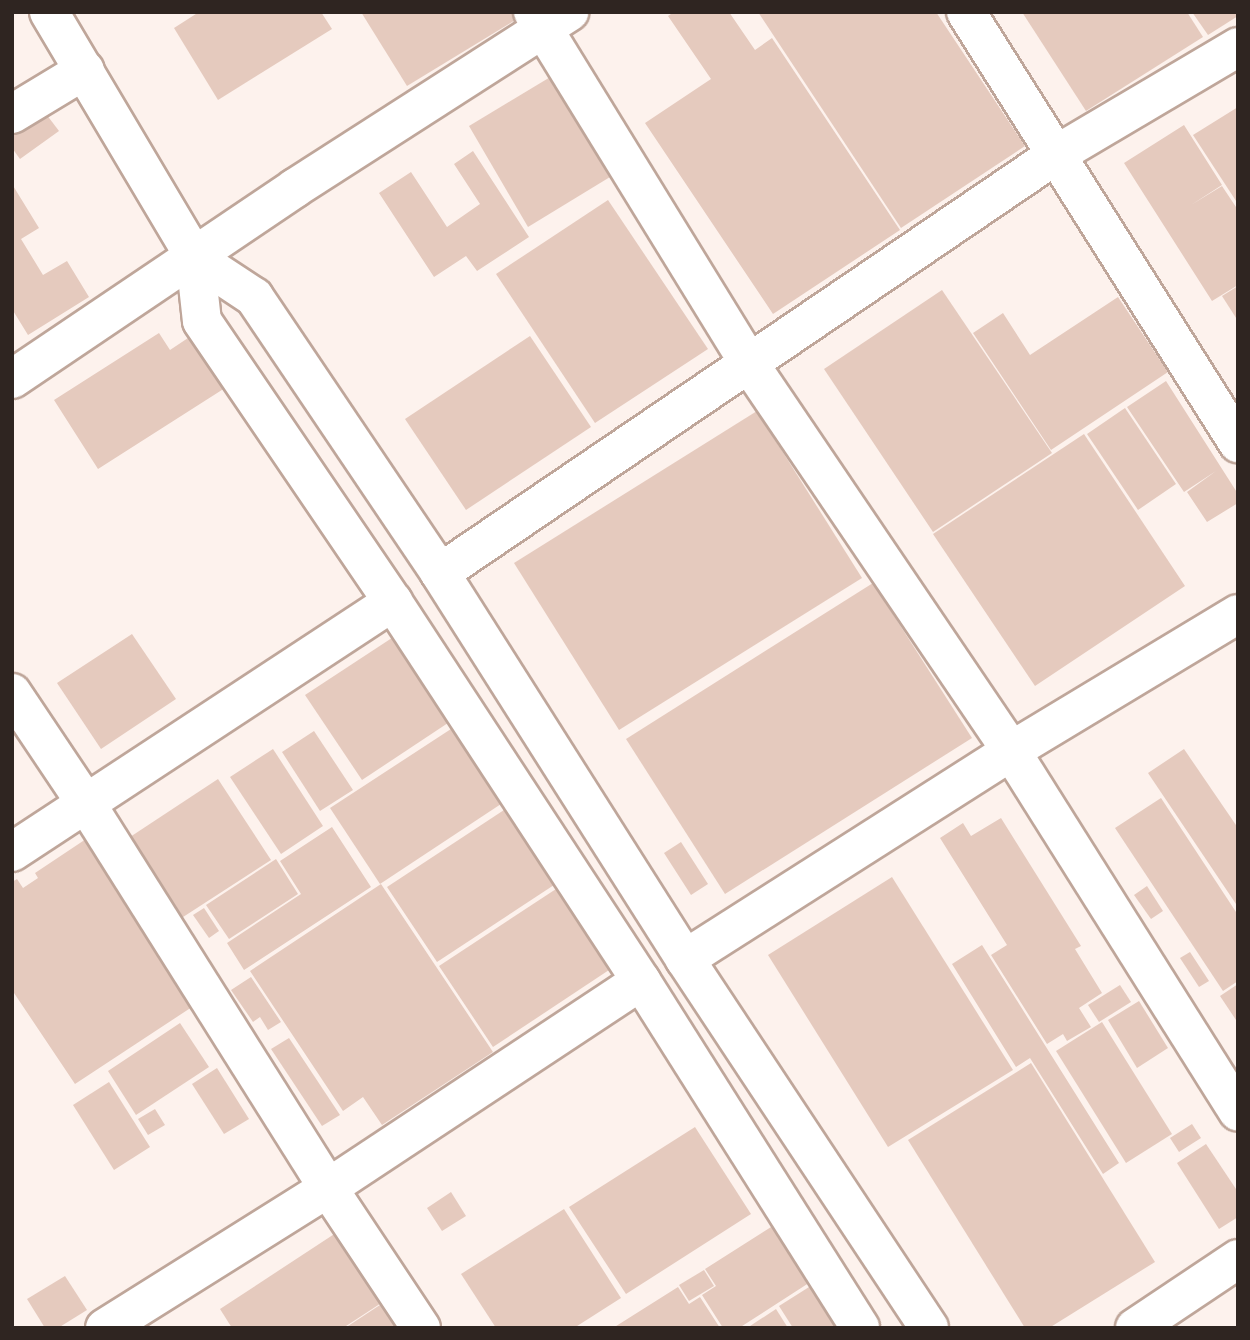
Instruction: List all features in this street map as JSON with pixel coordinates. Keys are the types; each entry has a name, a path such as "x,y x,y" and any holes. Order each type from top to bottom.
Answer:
{"street":[{"path":"49,12 195,258 202,321 393,602 641,981 860,1328"},
{"path":"965,12 1238,443"},
{"path":"12,379 548,18 748,362 1011,751 1238,1111"},
{"path":"440,573 1054,156 1238,47"},
{"path":"12,114 85,70"},
{"path":"195,258 254,298 440,573 685,959 929,1328"},
{"path":"12,852 393,602"},
{"path":"685,959 1011,751 1238,614"},
{"path":"12,693 87,805 328,1188 421,1328"},
{"path":"105,1328 328,1188 641,981"},
{"path":"1135,1328 1238,1259"}],"building":[{"path":"199,12 321,12 332,29 218,100 174,28"},
{"path":"361,12 513,12 517,19 407,86"},
{"path":"674,12 729,12 755,50 772,38 900,230 773,314 645,123 711,79 668,16"},
{"path":"758,12 936,12 1025,146 901,228"},
{"path":"1022,12 1187,12 1203,37 1086,111"},
{"path":"1192,12 1238,12 1238,16 1208,35"},
{"path":"552,76 610,177 528,227 469,126"},
{"path":"40,106 59,131 20,159 12,148 12,126"},
{"path":"1238,107 1238,204 1193,135"},
{"path":"1184,125 1222,185 1191,205 1222,186 1238,210 1238,285 1212,301 1124,163"},
{"path":"473,151 529,237 477,271 466,256 434,277 379,193 411,172 447,227 480,204 454,164"},
{"path":"12,184 39,228 21,239 43,275 67,261 89,297 28,335 12,309"},
{"path":"608,200 708,349 595,423 496,274"},
{"path":"1238,286 1238,321 1222,296"},
{"path":"942,290 1052,453 933,532 824,369"},
{"path":"1118,297 1168,372 1051,450 973,333 1003,313 1030,355"},
{"path":"159,333 170,350 191,336 225,388 98,469 54,400"},
{"path":"530,336 591,427 466,510 405,419"},
{"path":"1166,381 1238,494 1238,503 1207,522 1187,492 1216,471 1184,492 1127,407"},
{"path":"1125,408 1176,484 1138,510 1087,434"},
{"path":"757,411 862,578 619,730 514,563"},
{"path":"1084,434 1185,586 1035,686 933,534"},
{"path":"873,583 972,738 725,894 626,739"},
{"path":"401,632 457,717 362,780 305,695"},
{"path":"132,634 176,699 101,749 57,683"},
{"path":"451,729 501,804 380,884 330,808"},
{"path":"314,731 353,790 320,811 282,752"},
{"path":"273,749 323,826 281,854 230,777"},
{"path":"1184,749 1238,828 1238,907 1148,773"},
{"path":"218,779 271,860 180,919 127,839"},
{"path":"1161,798 1238,915 1238,981 1223,991 1115,828"},
{"path":"504,810 554,885 437,962 387,887"},
{"path":"1001,818 1081,946 1075,949 1102,993 1079,1008 1091,1027 1067,1041 1063,1034 1047,1044 991,955 1007,945 940,838 963,823 971,836"},
{"path":"332,827 371,887 244,970 227,943 301,894 280,861"},
{"path":"92,835 195,1005 75,1084 12,990 12,882 17,879 23,888 38,878 35,873"},
{"path":"681,842 708,884 691,895 664,853"},
{"path":"276,859 298,894 229,939 206,905"},
{"path":"892,877 1013,1070 888,1147 768,955"},
{"path":"381,884 493,1052 382,1125 363,1097 343,1111 250,971"},
{"path":"1147,886 1163,911 1151,919 1134,895"},
{"path":"556,889 609,970 493,1047 439,966"},
{"path":"204,908 219,931 209,938 193,915"},
{"path":"982,945 1119,1163 1103,1174 1030,1058 1016,1067 952,964"},
{"path":"1190,952 1209,981 1199,987 1180,958"},
{"path":"251,977 281,1022 268,1030 260,1017 253,1022 231,990"},
{"path":"1238,984 1238,1023 1220,996"},
{"path":"1120,985 1131,1002 1099,1022 1088,1005"},
{"path":"1139,1001 1168,1048 1137,1068 1108,1020"},
{"path":"1102,1022 1172,1134 1126,1163 1056,1051"},
{"path":"180,1023 209,1067 136,1115 108,1071"},
{"path":"289,1038 340,1115 322,1126 271,1049"},
{"path":"1031,1063 1155,1262 1049,1328 1025,1328 908,1140"},
{"path":"217,1068 249,1119 224,1134 192,1084"},
{"path":"109,1082 150,1147 114,1170 73,1105"},
{"path":"155,1109 165,1125 148,1135 138,1119"},
{"path":"1192,1124 1201,1138 1179,1152 1170,1138"},
{"path":"695,1127 751,1214 626,1294 569,1207"},
{"path":"1206,1144 1238,1192 1238,1217 1219,1229 1177,1163"},
{"path":"451,1192 466,1216 442,1231 427,1208"},
{"path":"564,1209 621,1298 574,1328 496,1328 461,1274"},
{"path":"779,1222 815,1279 739,1328 723,1328 702,1295 716,1286 705,1269"},
{"path":"345,1227 392,1296 343,1328 232,1328 220,1309"},
{"path":"704,1270 714,1286 689,1301 679,1285"},
{"path":"65,1276 87,1310 58,1328 45,1328 27,1299"},
{"path":"817,1282 847,1328 793,1328 779,1306"},
{"path":"678,1287 689,1304 700,1297 720,1328 613,1328"},
{"path":"386,1301 404,1328 345,1328"},
{"path":"776,1309 788,1328 747,1328"}]}
